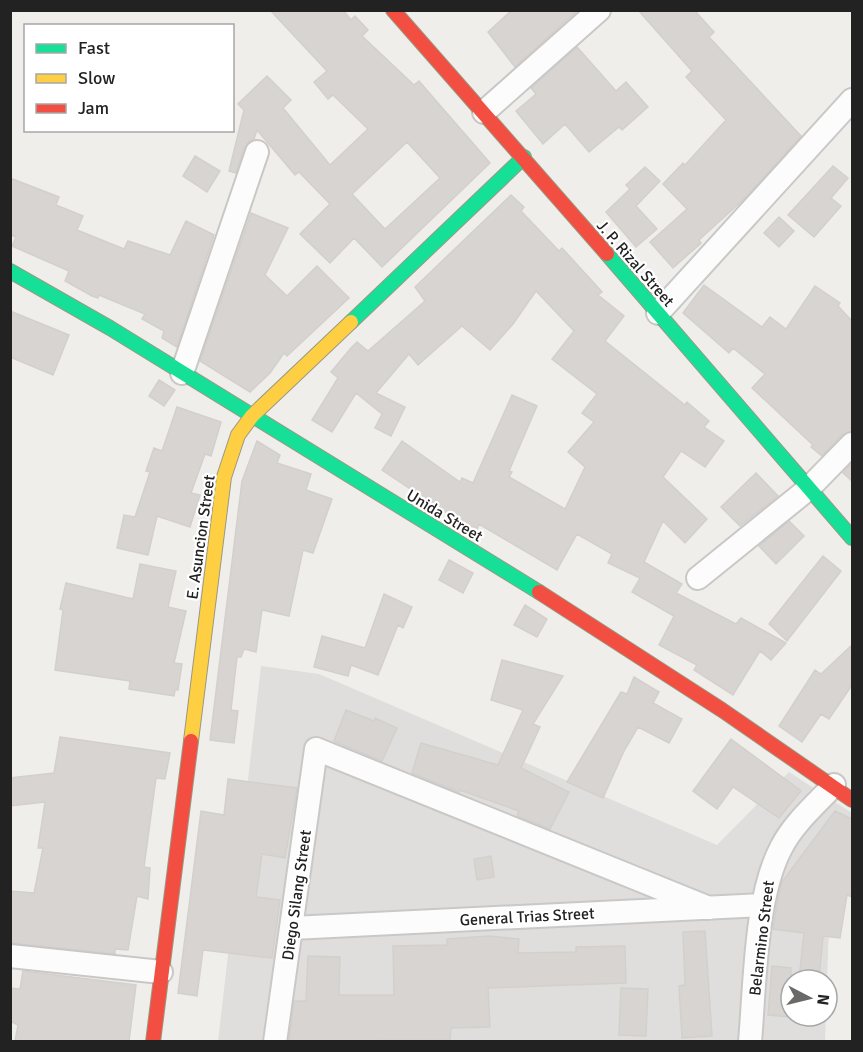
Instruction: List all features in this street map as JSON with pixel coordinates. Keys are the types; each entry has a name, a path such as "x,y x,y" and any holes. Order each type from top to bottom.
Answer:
{"main road":[{"name":"J. P. Rizal Street","path":"393,10 524,157 852,538"},
{"name":"E. Asuncion Street","path":"153,1041 224,477 238,435 252,416 524,157"},
{"name":"Unida Street","path":"10,271 182,373 547,597 834,785 852,800"}],"street":[{"path":"484,112 598,10"},
{"path":"658,314 852,100"},
{"path":"182,373 257,152"},
{"path":"698,578 808,489 852,444"},
{"name":"Diego Silang Street","path":"276,1041 316,749 709,908"},
{"name":"Belarmino Street","path":"750,1041 763,905 769,873 781,846 796,825 834,785"},
{"name":"General Trias Street","path":"292,928 763,905"},
{"path":"10,956 161,972"}],"shaded area":[{"path":"261,666 319,674 717,845 789,772 852,813 852,829 831,869 827,968 779,968 779,1028 826,1028 825,1041 218,1042"}],"building":[{"path":"270,10 343,10 351,20 355,16 368,30 362,36 414,85 419,81 490,163 382,267 354,238 330,263 300,234 330,204 299,172 295,175 257,130 254,139 244,148 236,173 229,171 244,110 238,104 267,76 291,100 283,108 330,165 368,129 333,95 328,99 314,82 327,71","holes":["407,142 440,178 385,229 352,194"]},
{"path":"512,10 578,10 515,67 488,32"},
{"path":"638,10 694,10 714,32 709,37 801,136 744,199 699,240 701,243 673,268 650,242 687,209 663,184 683,163 685,165 726,120 686,77 692,71"},
{"path":"577,47 616,91 626,82 648,107 622,130 619,127 589,152 565,124 543,144 516,111 536,94 531,88"},
{"path":"195,156 220,171 207,192 183,176"},
{"path":"833,166 848,178 831,198 841,206 814,237 788,215"},
{"path":"645,167 660,181 636,206 657,229 636,247 606,212 630,189 626,185"},
{"path":"10,178 59,197 56,205 83,216 77,230 124,249 128,241 170,255 186,221 214,235 177,347 162,338 164,331 142,319 145,314 99,295 98,298 92,296 65,281 69,271 12,246 16,237 10,235"},
{"path":"511,195 524,207 521,211 559,251 562,248 602,292 598,295 624,316 605,341 685,405 687,402 709,421 704,427 724,441 705,467 681,451 663,477 707,519 685,543 663,521 644,562 682,584 676,593 736,624 741,618 786,643 771,660 760,651 733,695 694,670 697,665 659,645 674,616 632,592 640,578 608,563 612,554 577,534 557,570 479,524 477,529 451,516 382,470 402,441 460,482 462,478 473,483 512,395 537,406 509,471 512,472 509,477 565,509 585,467 568,452 594,422 582,413 597,394 552,359 574,331 536,291 513,324 490,350 462,326 418,365 409,354 376,393 405,407 391,436 375,428 382,414 356,393 332,432 312,420 338,378 331,372 351,348 357,342 368,351 425,301 415,287"},
{"path":"251,213 288,228 265,275 287,296 317,266 349,298 287,356 284,353 270,373 250,392 200,361"},
{"path":"779,217 794,231 779,247 764,233"},
{"path":"704,285 762,327 770,317 786,329 815,286 840,303 838,306 852,321 852,431 842,435 822,456 811,447 813,445 752,388 765,374 733,348 729,353 683,313"},
{"path":"10,311 69,335 53,375 10,357"},
{"path":"159,380 175,390 164,406 149,396"},
{"path":"177,407 221,422 211,456 205,454 191,493 200,495 190,527 157,516 148,555 117,548 124,515 135,517 150,472 146,471 154,448 162,451"},
{"path":"257,441 280,455 277,463 311,474 306,490 332,499 313,553 303,550 289,616 262,610 256,652 244,649 241,657 237,657 231,710 238,711 234,743 210,740 242,481"},
{"path":"852,463 852,481 843,473"},
{"path":"756,473 778,496 740,526 721,507"},
{"path":"789,521 804,536 776,564 759,546"},
{"path":"823,556 841,571 787,641 769,624"},
{"path":"449,560 473,573 463,593 439,580"},
{"path":"140,564 176,571 168,607 186,611 174,663 182,664 178,690 175,690 174,696 129,689 130,681 55,670 63,610 60,609 66,583 133,599"},
{"path":"384,594 412,607 403,628 398,625 378,675 351,665 348,676 314,667 322,636 365,648"},
{"path":"525,605 547,619 537,637 514,625"},
{"path":"852,645 852,685 829,719 821,714 802,742 779,726 815,670 821,674"},
{"path":"502,660 563,676 533,724 540,727 521,768 569,792 550,829 517,816 519,811 460,790 459,792 412,773 421,743 498,765 523,710 491,700"},
{"path":"634,677 659,692 653,703 682,719 669,743 638,727 624,751 603,798 567,782 621,692 627,694"},
{"path":"346,710 374,721 375,718 397,728 382,761 334,741"},
{"path":"60,737 170,753 165,779 156,778 144,867 150,868 148,899 137,896 128,950 115,949 115,954 10,943 10,891 34,893 43,848 38,848 45,802 10,806 10,778 54,773"},
{"path":"731,739 801,791 779,818 733,787 717,809 693,791"},
{"path":"228,779 297,788 285,858 262,854 256,897 280,900 272,958 203,950 197,996 178,993 201,811 224,815"},
{"path":"835,811 852,819 852,897 847,895 840,938 823,936 820,968 800,968 804,933 773,929 782,882"},
{"path":"491,856 494,877 477,880 474,859"},
{"path":"705,931 712,1036 682,1038 679,986 685,985 683,932"},
{"path":"489,936 519,939 518,953 576,952 576,947 625,946 626,983 488,988 490,1027 451,1028 450,1040 289,1041 294,1001 306,1001 308,956 340,957 339,995 394,995 393,946 447,945 447,939"},
{"path":"772,966 791,968 779,968 779,1016 768,1015"},
{"path":"23,971 136,985 129,1041 15,1041 18,1025 10,1021 10,988 20,989"},
{"path":"621,988 648,989 646,1036 619,1035"}],"traffic: fast":[{"path":"351,322 524,157"},
{"path":"607,254 852,538"},
{"path":"10,271 110,328 539,592"}],"traffic: slow":[{"path":"191,741 224,477 238,435 252,416 351,322"}],"traffic: jam":[{"path":"393,10 607,254"},
{"path":"539,592 722,710 852,800"},
{"path":"153,1042 191,741"}]}
